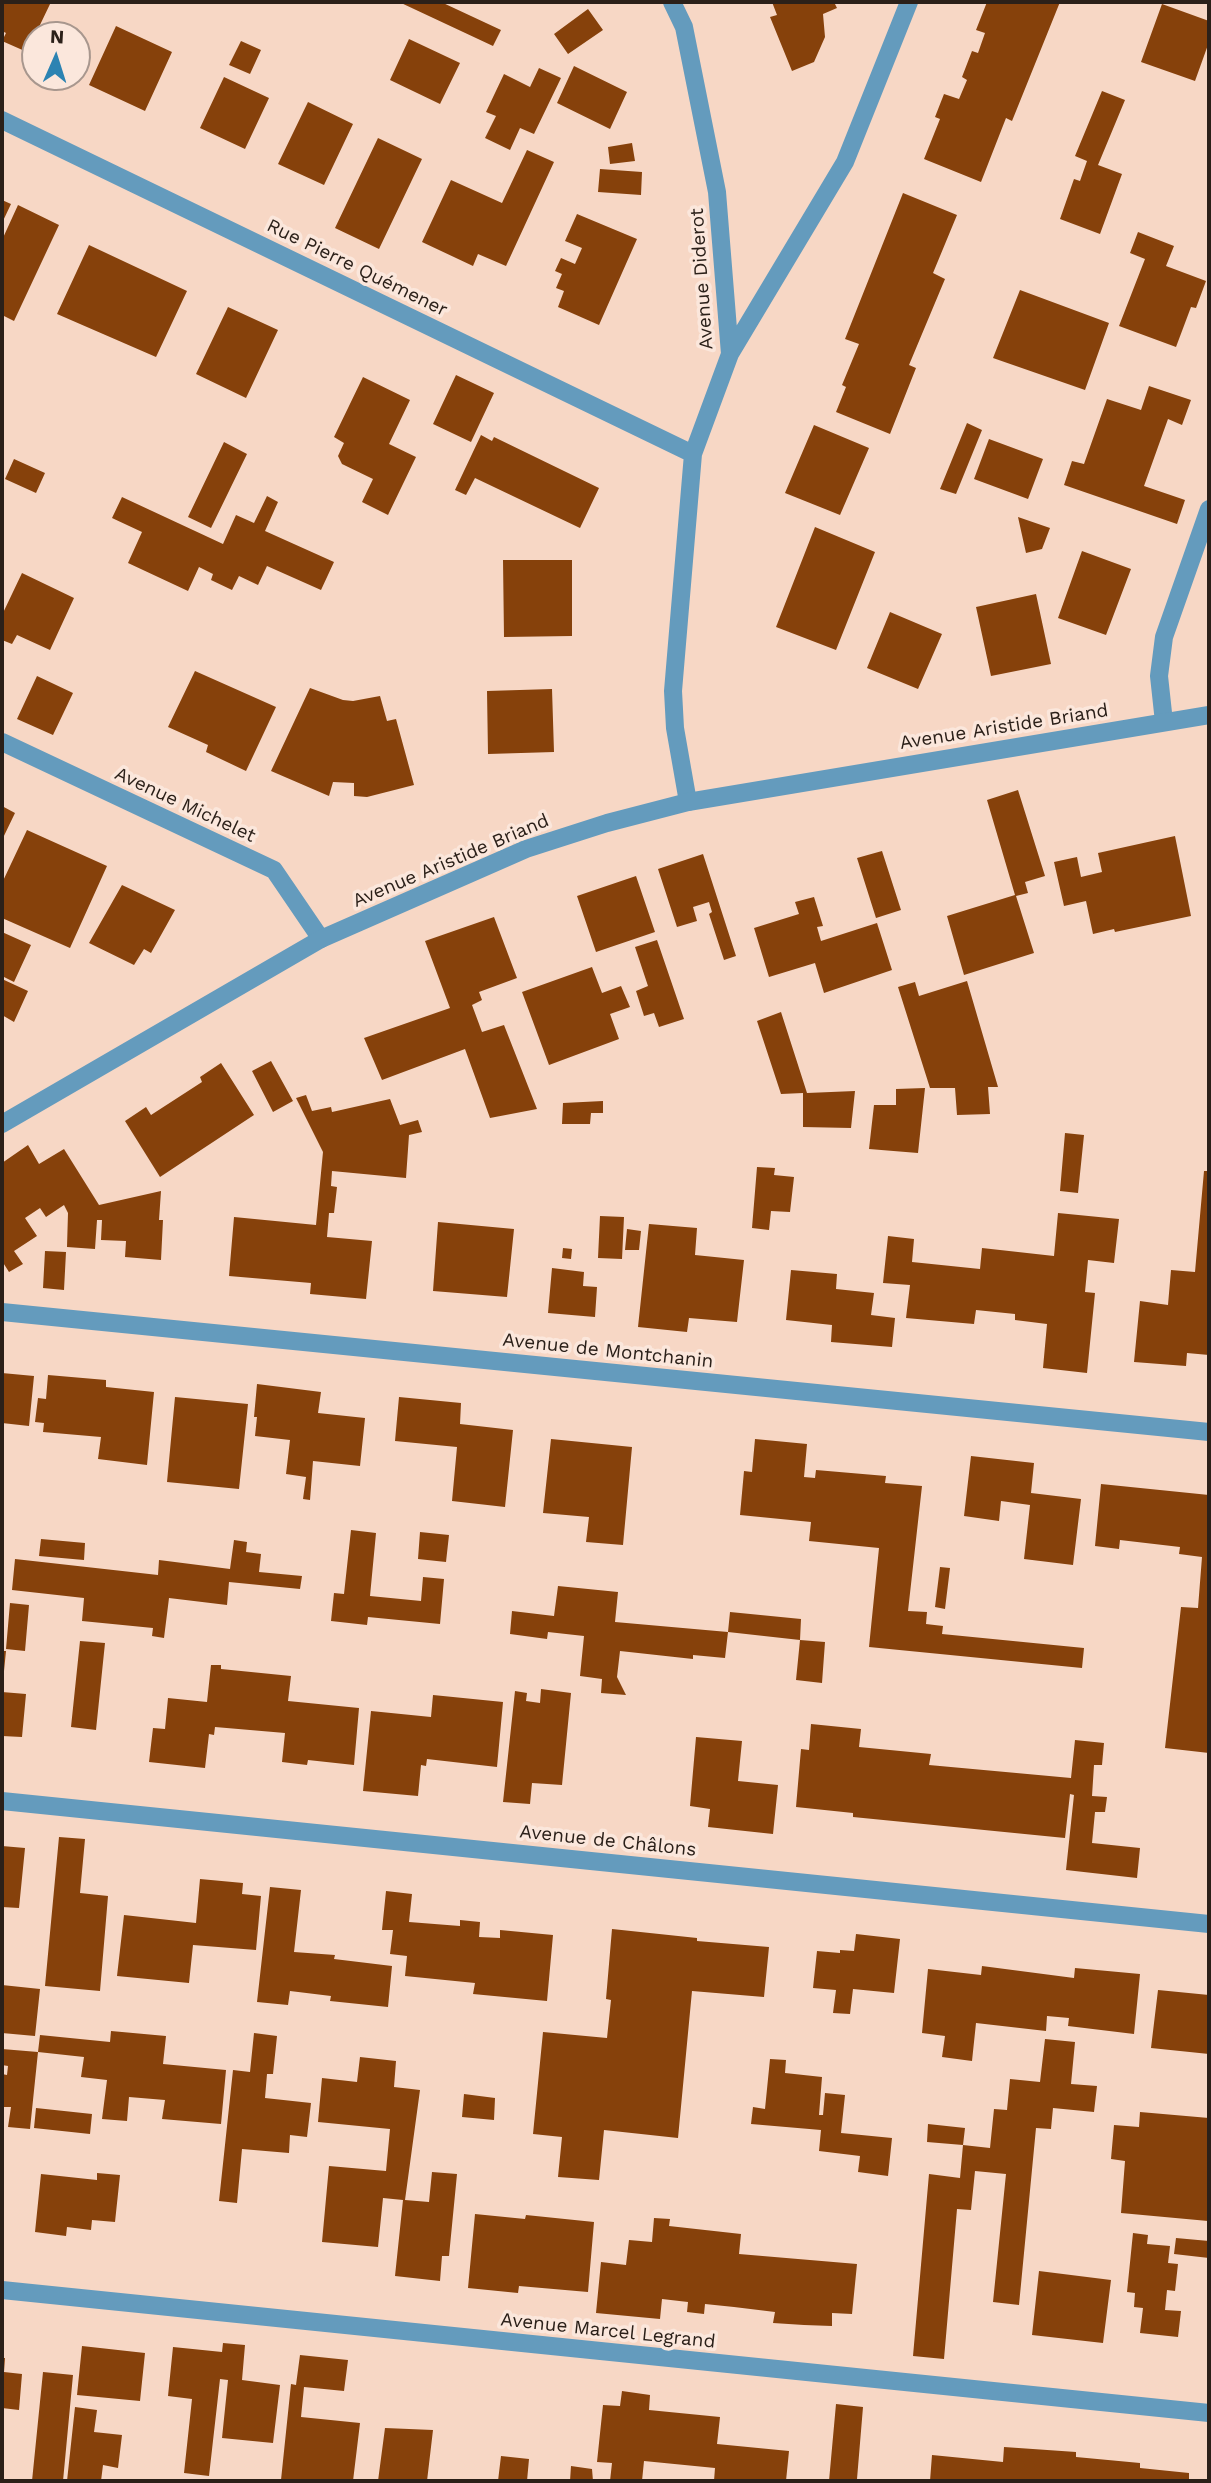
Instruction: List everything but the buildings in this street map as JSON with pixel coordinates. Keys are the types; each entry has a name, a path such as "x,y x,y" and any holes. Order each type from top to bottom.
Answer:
{"street":[{"name":"Avenue Diderot","path":"672,2 684,27 717,192 730,354 693,454 673,691 675,729 688,803"},
{"path":"730,354 845,162 909,2"},
{"name":"Rue Pierre Quémener","path":"2,120 693,454"},
{"path":"1164,722 1159,676 1164,637 1209,509"},
{"name":"Avenue Aristide Briand","path":"2,1124 321,939 526,849 607,823 688,803 1209,715"},
{"name":"Avenue Michelet","path":"2,742 274,870 321,939"},
{"name":"Avenue de Montchanin","path":"2,1312 1209,1432"},
{"name":"Avenue de Châlons","path":"2,1801 1209,1924"},
{"name":"Avenue Marcel Legrand","path":"2,2290 1209,2413"}]}
